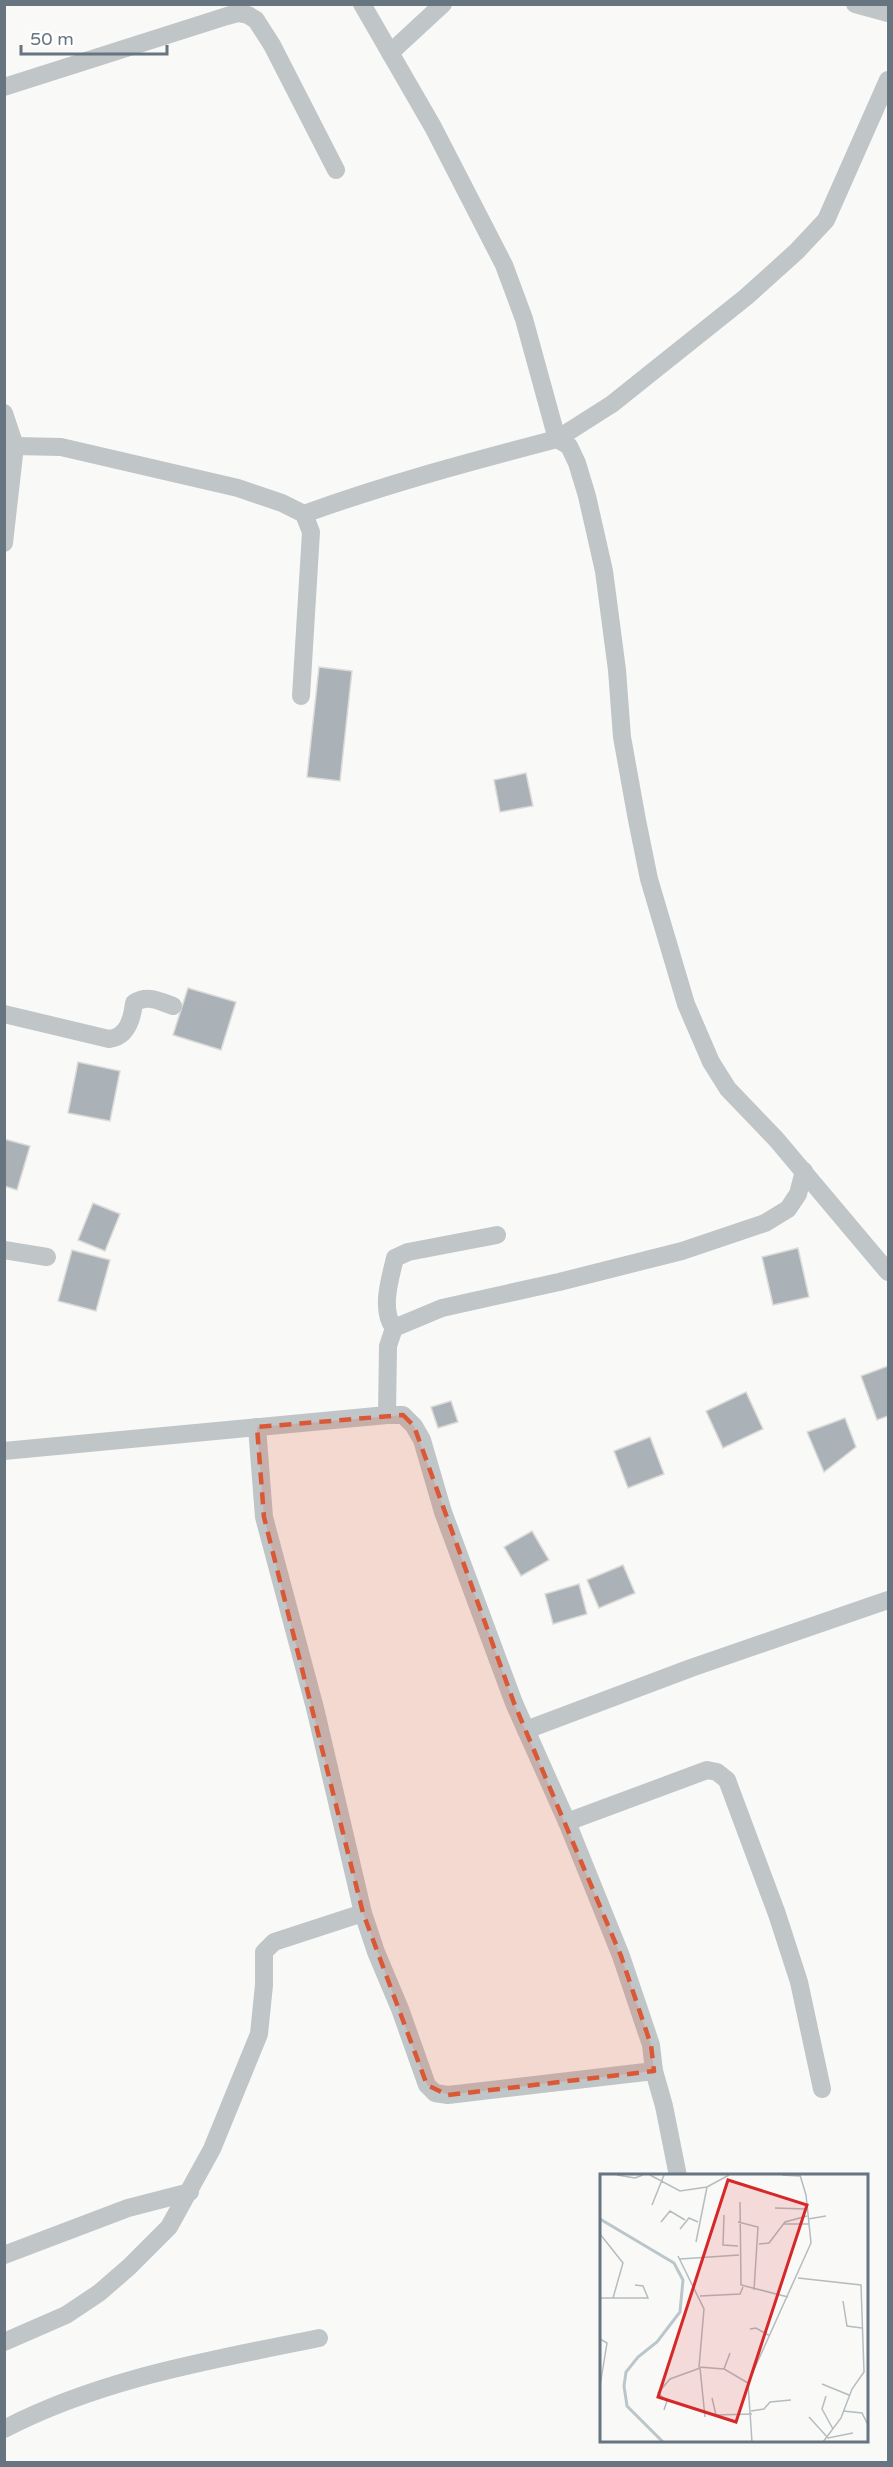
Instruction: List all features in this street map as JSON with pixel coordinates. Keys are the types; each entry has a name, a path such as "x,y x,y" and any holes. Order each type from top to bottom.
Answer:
{"street":[{"path":"362,4 434,127 504,265 524,319 557,439 569,446 577,463 587,496 603,571 617,670 622,737 637,820 649,879 686,1004 711,1062 728,1089 754,1114 804,1171 888,1272"},
{"path":"390,53 443,4"},
{"path":"855,4 888,13"},
{"path":"4,87 251,10 272,45 336,170"},
{"path":"304,514 378,487 557,439 612,404 746,297 797,251 826,220 888,80"},
{"path":"4,413 15,446 4,543"},
{"path":"15,446 62,447 238,488 282,503 304,514 311,532 300,696"},
{"path":"4,1014 109,1039 117,1038 125,1033 133,1014 134,1004 141,999 147,997 173,1006"},
{"path":"387,1415 388,1346 394,1328 442,1308 682,1251 765,1223 788,1209 798,1194 804,1171"},
{"path":"394,1328 389,1321 386,1309 395,1258 408,1252 497,1235"},
{"path":"4,1250 47,1257"},
{"path":"4,1451 387,1415 403,1415 414,1426 422,1440 443,1512 526,1730 605,1914 642,2014 651,2045 654,2071 664,2106 678,2174"},
{"path":"257,1427 264,1517 315,1708 363,1913 375,1953 400,2009 427,2085 435,2092 448,2095 654,2071"},
{"path":"526,1730 691,1668 888,1600"},
{"path":"567,1822 707,1770 717,1772 727,1780 773,1903 799,1982 822,2088"},
{"path":"4,2342 66,2315 99,2293 170,2227 212,2149 259,2034 264,1985 264,1952 273,1942 363,1913"},
{"path":"4,2255 128,2208 190,2192"},
{"path":"4,2429 35,2413 96,2390 195,2363 319,2337"}],"highlighted area":[{"path":"403,1415 414,1426 514,1703 621,1956 651,2045 654,2071 448,2095 427,2085 363,1913 264,1517 257,1427"}],"building":[{"path":"319,667 352,671 340,781 307,777"},
{"path":"526,773 533,806 500,812 494,780"},
{"path":"188,988 236,1002 221,1050 173,1035"},
{"path":"78,1062 120,1071 110,1121 68,1113"},
{"path":"4,1139 30,1146 17,1190 4,1186"},
{"path":"93,1203 120,1214 105,1251 78,1240"},
{"path":"798,1248 809,1297 773,1305 762,1257"},
{"path":"72,1250 110,1260 96,1311 58,1301"},
{"path":"888,1366 888,1416 877,1420 861,1376"},
{"path":"746,1392 763,1429 723,1448 706,1411"},
{"path":"451,1401 458,1422 438,1428 431,1407"},
{"path":"845,1418 856,1447 824,1472 807,1432"},
{"path":"650,1437 664,1474 628,1488 614,1451"},
{"path":"532,1531 549,1560 521,1576 504,1547"},
{"path":"623,1565 635,1593 599,1608 587,1580"},
{"path":"579,1584 587,1614 553,1624 545,1594"}]}
